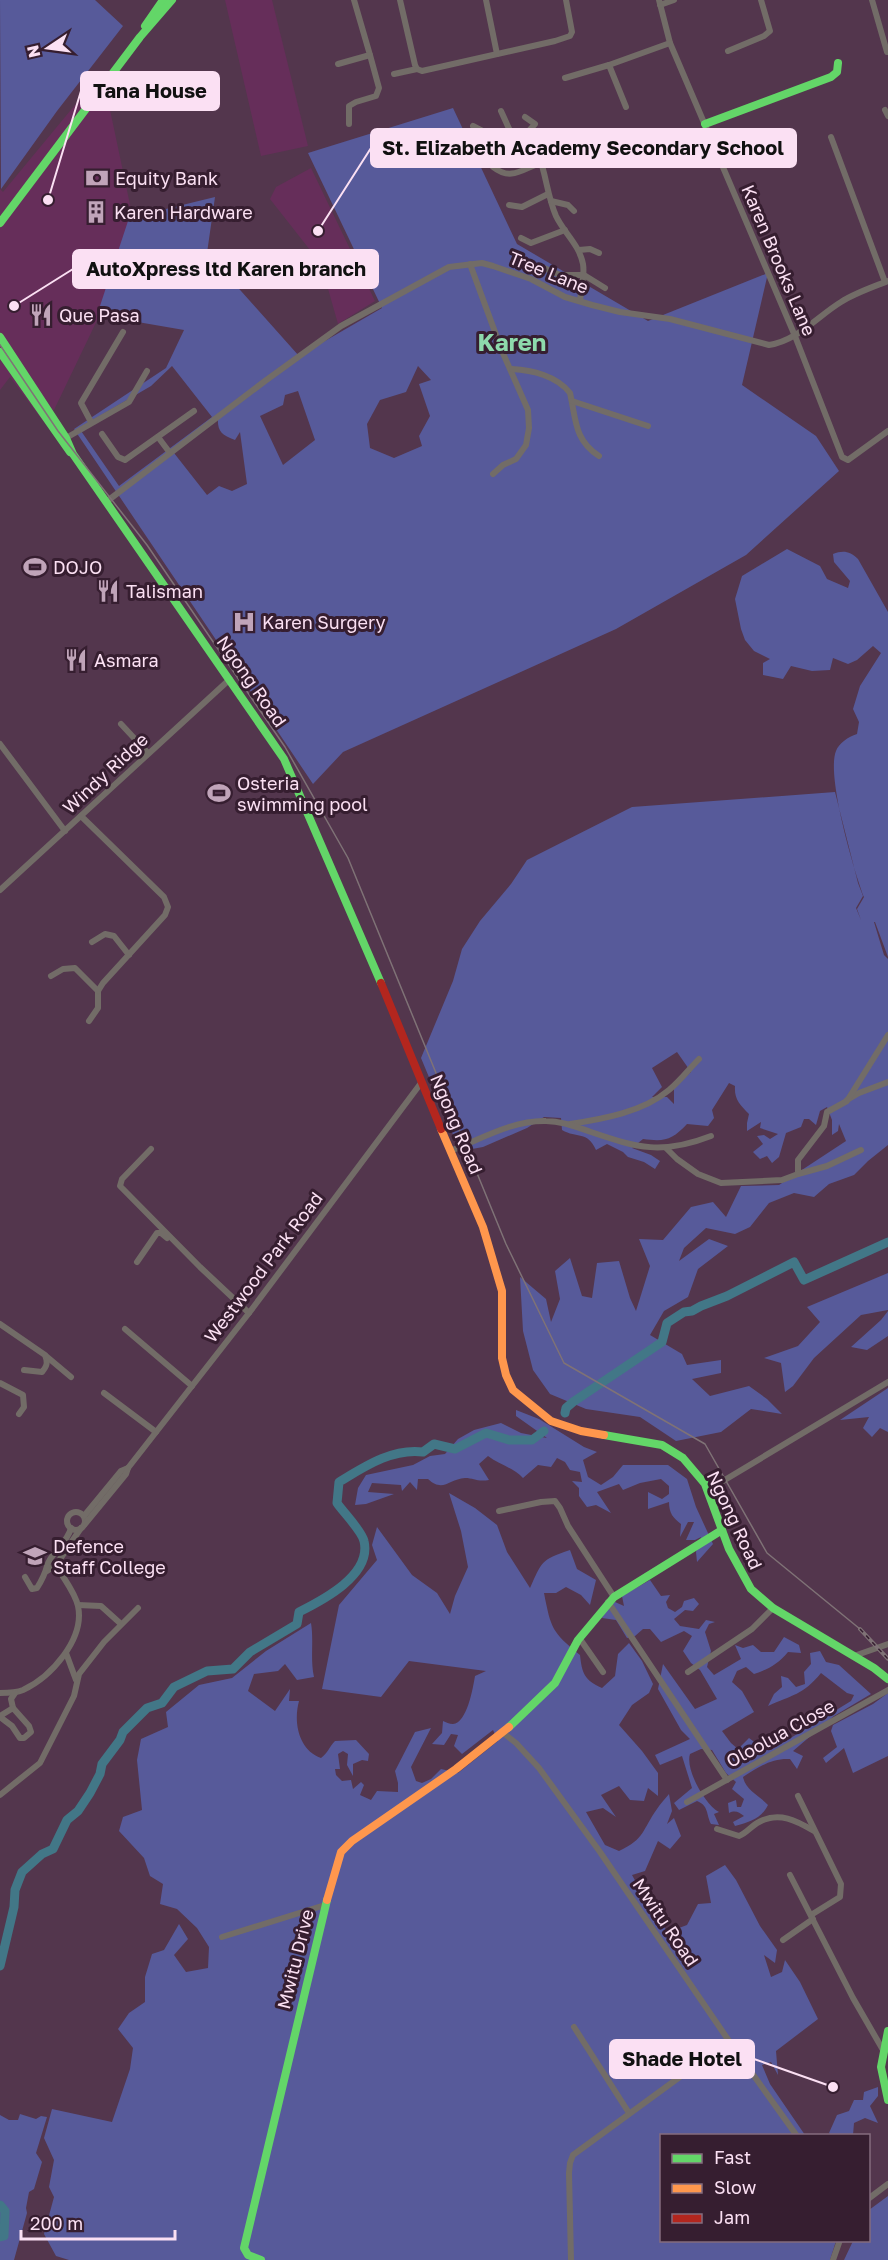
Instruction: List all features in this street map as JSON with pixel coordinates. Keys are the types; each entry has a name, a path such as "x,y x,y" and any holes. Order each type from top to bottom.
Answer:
{"main road":[{"path":"140,37 149,19 164,0"},
{"path":"0,223 140,37 172,0"},
{"path":"705,124 831,77 837,72 838,63"},
{"name":"Ngong Road","path":"0,337 66,450 73,454"},
{"name":"Ngong Road","path":"0,352 66,438 73,454 284,759 366,946 421,1083 483,1227 494,1260 503,1301 504,1367 513,1390 551,1421 567,1428 662,1445 683,1458 708,1490 722,1530 745,1581 773,1608 888,1679"},
{"path":"502,1732 554,1684 564,1671 570,1654 611,1599 722,1530"},
{"name":"Mwitu Drive","path":"261,2260 248,2255 244,2248 325,1905 341,1852 352,1841 502,1732"},
{"path":"888,2031 883,2050 881,2077 888,2100"}],"street":[{"path":"349,124 349,106 376,96 379,88 354,0"},
{"path":"400,0 416,67 422,71 566,38 570,36 572,28 568,1"},
{"path":"486,0 497,54"},
{"path":"659,2 674,0"},
{"path":"728,51 764,36 770,31 761,0"},
{"path":"872,0 887,52"},
{"name":"Karen Brooks Lane","path":"659,2 670,43 795,336 842,457 848,460 888,431"},
{"path":"565,78 609,66 670,43"},
{"path":"338,64 370,55"},
{"path":"609,66 626,107"},
{"path":"394,74 416,67"},
{"path":"501,111 512,133"},
{"path":"525,117 535,124 526,134"},
{"path":"473,126 494,137 519,130 526,134 543,162 550,198 565,230 579,250 584,275 579,301"},
{"path":"831,137 886,281"},
{"path":"493,167 509,175 547,160 559,163"},
{"path":"508,205 522,207 550,198 568,205 574,211"},
{"path":"521,238 531,243 565,230"},
{"path":"579,250 590,249 599,253"},
{"path":"470,264 499,344 512,369 528,410 528,437 516,459 503,465 493,474"},
{"name":"Tree Lane","path":"106,502 341,326 449,267 470,264 493,266 531,279 565,297 620,312 670,319 769,345 795,336 846,298 886,281"},
{"path":"544,268 560,275 584,275 604,288"},
{"path":"91,422 81,404 123,332"},
{"path":"512,369 534,372 558,382 570,393 581,439 599,456"},
{"path":"66,438 129,402 147,371"},
{"path":"572,401 648,426"},
{"path":"102,434 118,457 125,460 194,411"},
{"path":"158,437 170,453"},
{"name":"Windy Ridge","path":"0,890 230,679"},
{"path":"121,724 148,753"},
{"path":"0,744 65,831"},
{"path":"81,816 167,901 168,907 165,915 103,983 98,991 98,1008 89,1022"},
{"path":"92,942 105,934 114,936 129,954"},
{"path":"51,975 63,969 75,968 98,991"},
{"path":"847,1101 888,1035"},
{"path":"570,1125 639,1107 668,1091 699,1059"},
{"path":"798,1174 798,1160 824,1126 828,1112 859,1093 888,1082"},
{"name":"Westwood Park Road","path":"56,1565 83,1526 126,1474 128,1468 248,1314 421,1083"},
{"path":"450,1150 518,1124 549,1121 648,1148 682,1147 711,1136"},
{"path":"666,1148 677,1159 699,1174 721,1183 782,1180 827,1166 861,1150"},
{"path":"151,1149 122,1179 120,1186 248,1314"},
{"path":"137,1262 157,1233 161,1233 248,1314"},
{"path":"0,1324 45,1355 71,1377"},
{"path":"125,1329 192,1386"},
{"path":"24,1370 34,1373 42,1372 47,1367 48,1361 45,1355"},
{"path":"708,1490 888,1382"},
{"path":"0,1383 23,1395 24,1407 19,1414"},
{"path":"104,1393 156,1432"},
{"name":"Westwood Park Road","path":"84,1516 122,1471 128,1468"},
{"path":"499,1511 555,1501 611,1599 727,1780"},
{"path":"25,1577 32,1589 37,1588 47,1571 47,1566 65,1542 71,1528 68,1521 71,1513 77,1512 84,1516 83,1526 76,1530 71,1528"},
{"path":"0,1693 15,1693 39,1679 66,1653 76,1635 79,1618 78,1605 56,1565 47,1571"},
{"path":"78,1605 102,1606 121,1624"},
{"path":"0,1795 33,1770 46,1755 75,1696 76,1680 82,1668 138,1608"},
{"path":"688,1672 752,1629 773,1608"},
{"path":"580,1640 603,1672"},
{"path":"854,1656 888,1644"},
{"path":"66,1653 76,1680"},
{"name":"Oloolua Close","path":"687,1802 888,1690"},
{"path":"14,1708 0,1716 12,1726 20,1738 24,1738 31,1732 10,1699 15,1693"},
{"path":"12,1726 22,1719"},
{"name":"Mwitu Road","path":"502,1732 516,1743 539,1768 795,2134"},
{"path":"783,1940 840,1897 841,1884 798,1796"},
{"path":"717,1829 739,1836 759,1822 780,1817 794,1820 815,1832"},
{"path":"790,1875 883,2050"},
{"path":"222,1937 325,1905"},
{"path":"574,2027 629,2113"},
{"path":"571,2260 570,2163 573,2155 729,2041"},
{"path":"870,2198 888,2184"},
{"path":"833,2260 840,2242"}],"shaded area":[{"path":"0,0 95,0 123,26 57,111 1,189"},
{"path":"225,0 272,0 308,146 261,156"},
{"path":"94,82 109,105 132,214 102,310 54,410 43,421 10,377 0,390 0,189 3,192"},
{"path":"453,108 517,244 648,321 768,273 742,385 816,436 839,471 746,555 616,629 343,752 313,784 74,429 166,368 184,330 97,315 129,218 215,197 207,253 299,356 382,308 308,153","holes":["172,366 212,417 119,486 79,428 151,386","418,366 431,380 419,384 430,416 419,436 422,446 394,458 370,448 367,424 380,400 406,392","298,391 315,440 283,465 260,416 283,405 285,395","218,416 219,429 223,434 235,440 240,432 247,484 232,491 219,486 207,495 174,453"]},
{"path":"311,168 375,301 338,324 321,264 270,199 276,187"},
{"path":"787,549 820,566 827,579 848,588 850,581 834,562 833,554 846,552 858,559 888,612 888,957 874,922 884,955 888,959 888,1145 854,1175 829,1184 814,1197 794,1193 769,1203 750,1227 735,1234 706,1228 684,1248 679,1261 709,1239 728,1246 698,1269 688,1297 664,1311 650,1335 682,1354 687,1365 721,1360 721,1373 692,1379 710,1396 749,1386 782,1414 751,1409 721,1432 676,1441 640,1417 586,1409 550,1394 533,1370 523,1331 520,1277 546,1299 551,1322 560,1299 555,1271 570,1258 582,1296 592,1298 597,1263 619,1261 636,1311 650,1266 639,1239 663,1240 691,1207 713,1202 726,1217 741,1186 779,1185 846,1141 839,1124 838,1131 832,1135 832,1120 827,1107 820,1111 816,1125 809,1119 804,1119 801,1127 786,1133 779,1157 772,1163 767,1156 760,1159 753,1152 763,1144 757,1136 764,1135 770,1139 778,1134 760,1128 761,1122 747,1131 749,1114 738,1102 735,1086 729,1083 712,1110 714,1118 708,1126 687,1124 668,1139 643,1139 632,1148 660,1161 655,1169 644,1162 628,1157 607,1144 596,1150 585,1137 562,1130 561,1118 544,1117 527,1128 483,1147 472,1149 456,1142 421,1058 453,981 462,949 480,921 511,884 527,860 632,807 835,792 841,814 835,780 836,751 839,745 857,734 859,722 853,709 860,686 881,653 873,646 857,660 848,664 833,658 830,670 812,671 791,666 783,679 763,675 763,663 770,659 754,651 745,640 741,629 735,599 742,576","holes":["853,862 864,897 857,909 861,920 856,908 863,896","677,1052 691,1072 674,1087 674,1104 667,1097 652,1097 662,1087 652,1068"]},
{"path":"888,1273 888,1310 861,1315 814,1358 793,1386 785,1392 781,1363 764,1358 798,1346 820,1322 807,1307"},
{"path":"888,1311 888,1336 867,1350 851,1347 881,1320"},
{"path":"888,1388 888,1432 880,1428 872,1437 863,1428 869,1417 840,1420"},
{"path":"516,1410 539,1419 584,1447 597,1452 583,1460 588,1477 601,1485 613,1477 623,1465 668,1465 687,1479 696,1507 713,1544 697,1562 696,1552 701,1537 686,1540 694,1522 688,1522 680,1537 681,1524 672,1515 669,1502 648,1509 648,1492 662,1499 669,1494 669,1486 661,1479 640,1483 623,1490 619,1484 597,1492 611,1513 596,1505 587,1507 579,1496 579,1488 572,1481 582,1482 580,1472 570,1470 565,1462 557,1458 551,1467 538,1465 523,1478 488,1456 479,1464 489,1480 465,1478 438,1485 428,1479 418,1479 417,1490 410,1482 402,1491 401,1485 372,1483 368,1492 394,1494 366,1504 355,1505 358,1488 366,1475 413,1465 430,1456 445,1454 458,1439 474,1430 501,1423 521,1433 547,1438 516,1416"},
{"path":"449,1493 475,1508 497,1525 507,1552 530,1588 543,1563 553,1556 570,1550 577,1569 596,1580 590,1605 581,1595 566,1587 556,1593 544,1593 551,1622 558,1635 580,1655 582,1667 588,1679 602,1688 615,1676 618,1654 629,1643 642,1661 653,1684 649,1693 632,1705 619,1725 658,1773 658,1796 648,1788 644,1801 630,1800 619,1786 601,1795 616,1817 603,1808 586,1812 605,1845 619,1851 638,1838 669,1794 672,1811 667,1824 674,1818 681,1836 670,1849 658,1841 645,1871 632,1875 652,1911 668,1932 687,1925 698,1904 711,1903 706,1876 725,1865 736,1880 760,1926 777,1950 775,1963 764,1955 771,1977 782,1972 785,1960 800,1982 818,2019 776,2051 778,2075 771,2062 762,2065 770,2084 804,2134 660,2134 660,2242 836,2242 830,2260 69,2260 56,2256 44,2234 54,2197 49,2187 54,2160 44,2138 52,2109 112,2122 130,2069 133,2048 118,2029 129,2013 145,2002 145,1977 152,1954 164,1950 179,1924 188,1939 174,1955 186,1972 208,1968 209,1947 197,1928 177,1909 160,1904 163,1884 150,1876 144,1858 119,1831 123,1817 142,1810 137,1760 141,1739 168,1727 166,1712 199,1685 232,1678 266,1651 311,1623 314,1677 297,1680 285,1664 278,1671 254,1674 248,1691 275,1711 290,1689 289,1701 299,1701 297,1718 303,1742 307,1749 321,1758 335,1741 356,1740 369,1754 368,1761 362,1760 353,1764 353,1776 347,1765 348,1754 343,1751 338,1754 340,1769 335,1769 336,1775 342,1781 351,1780 353,1789 361,1782 364,1785 360,1795 371,1800 377,1791 398,1792 395,1771 415,1732 431,1728 411,1767 416,1781 422,1783 431,1779 441,1769 458,1773 498,1741 493,1730 462,1754 454,1746 458,1735 451,1734 444,1745 432,1744 442,1733 443,1721 453,1724 462,1718 466,1712 475,1676 486,1671 409,1661 381,1697 322,1689 339,1605 377,1560 372,1545 377,1527 412,1575 437,1593 450,1614 468,1567 461,1531"},
{"path":"650,1580 661,1596 670,1595 666,1602 668,1608 675,1612 682,1607 684,1601 694,1598 699,1604 693,1611 685,1610 674,1619 680,1626 699,1629 706,1620 715,1622 709,1624 705,1632 711,1651 707,1667 714,1675 741,1659 735,1645 743,1648 753,1645 761,1652 774,1652 784,1637 799,1645 801,1653 788,1652 777,1663 764,1670 754,1674 746,1667 737,1671 732,1682 742,1691 754,1712 722,1731 738,1749 749,1738 761,1747 771,1750 851,1701 854,1695 847,1693 821,1673 803,1690 768,1706 774,1694 782,1687 781,1676 788,1678 796,1687 805,1684 804,1672 811,1664 810,1653 820,1651 826,1662 839,1665 871,1694 834,1716 793,1751 803,1756 797,1769 790,1759 777,1760 743,1777 750,1789 768,1805 762,1814 750,1821 735,1826 733,1822 744,1816 737,1812 729,1813 728,1803 736,1800 737,1807 741,1807 744,1799 732,1789 736,1782 726,1773 712,1750 701,1749 690,1754 689,1761 693,1777 702,1795 719,1812 714,1814 719,1825 711,1824 705,1808 697,1801 679,1810 674,1803 692,1788 682,1756 660,1765 655,1755 690,1739 681,1730 658,1689 663,1664 695,1709 717,1699 700,1670 691,1663 683,1651 692,1636 684,1631 661,1642 650,1629 643,1629 635,1636 627,1638 616,1620 602,1618 615,1602 624,1606 622,1596"},
{"path":"888,1693 888,1756 853,1773 844,1748 826,1763 823,1758 837,1747 831,1731 833,1725 873,1704"},
{"path":"878,2087 878,2096 870,2106 878,2123 865,2118 854,2123 853,2134 830,2134 837,2115 849,2111 854,2100 863,2100 864,2092"},
{"path":"20,2114 36,2119 41,2116 47,2117 36,2153 42,2162 34,2189 29,2192 27,2213 14,2260 0,2260 0,2115 9,2120 18,2120"},
{"path":"888,2196 888,2260 844,2260 853,2242 870,2242 870,2209"}],"waterway":[{"path":"565,1413 566,1408 573,1402 662,1342 667,1323 684,1312 692,1311 727,1296 794,1262 804,1280 888,1242"},
{"path":"0,1966 14,1907 15,1890 22,1872 42,1854 53,1849 67,1820 78,1811 90,1793 100,1774 102,1764 120,1740 123,1732 147,1708 162,1703 174,1687 207,1671 233,1669 250,1652 297,1624 299,1612 344,1585 361,1565 364,1553 363,1537 337,1503 339,1482 379,1460 400,1453 423,1452 434,1444 455,1449 486,1433 509,1440 532,1440 544,1431"},
{"path":"0,2205 5,2211 4,2236 0,2237"}],"tram line":[{"path":"0,345 58,431 147,545 285,747 348,858 506,1244 564,1363 705,1444 767,1553 860,1629"}],"railway":[{"path":"860,1629 888,1659"}],"traffic: fast":[{"path":"145,26 163,0"},
{"path":"0,223 140,37 172,0"},
{"path":"705,124 831,77 837,72 838,63"},
{"path":"0,337 66,438 73,454 284,759 381,983"},
{"path":"0,352 70,452"},
{"path":"604,1435 662,1445 683,1458 705,1484 729,1549 751,1589 773,1608 874,1668 888,1679"},
{"path":"509,1727 555,1683 578,1640 614,1597 722,1530"},
{"path":"261,2260 248,2255 244,2248 327,1900"},
{"path":"888,2031 881,2067 888,2100"}],"traffic: slow":[{"path":"441,1129 483,1227 502,1291 502,1358 513,1390 551,1421 581,1431 604,1435"},
{"path":"327,1900 341,1852 352,1841 456,1769 509,1727"}],"traffic: jam":[{"path":"381,983 441,1129"}],"place":[{"name":"Equity Bank","path":"97,178"},
{"name":"Tana House","path":"48,200"},
{"name":"Karen Hardware","path":"96,212"},
{"name":"St. Elizabeth Academy Secondary School","path":"318,231"},
{"name":"AutoXpress ltd Karen branch","path":"14,306"},
{"name":"Que Pasa","path":"41,315"},
{"name":"DOJO","path":"35,567"},
{"name":"Talisman","path":"108,591"},
{"name":"Karen Surgery","path":"244,622"},
{"name":"Asmara","path":"76,660"},
{"name":"Osteria swimming pool","path":"219,793"},
{"name":"Defence Staff College","path":"35,1556"},
{"name":"Shade Hotel","path":"833,2087"}],"district":[{"name":"Karen","path":"512,341"}]}
